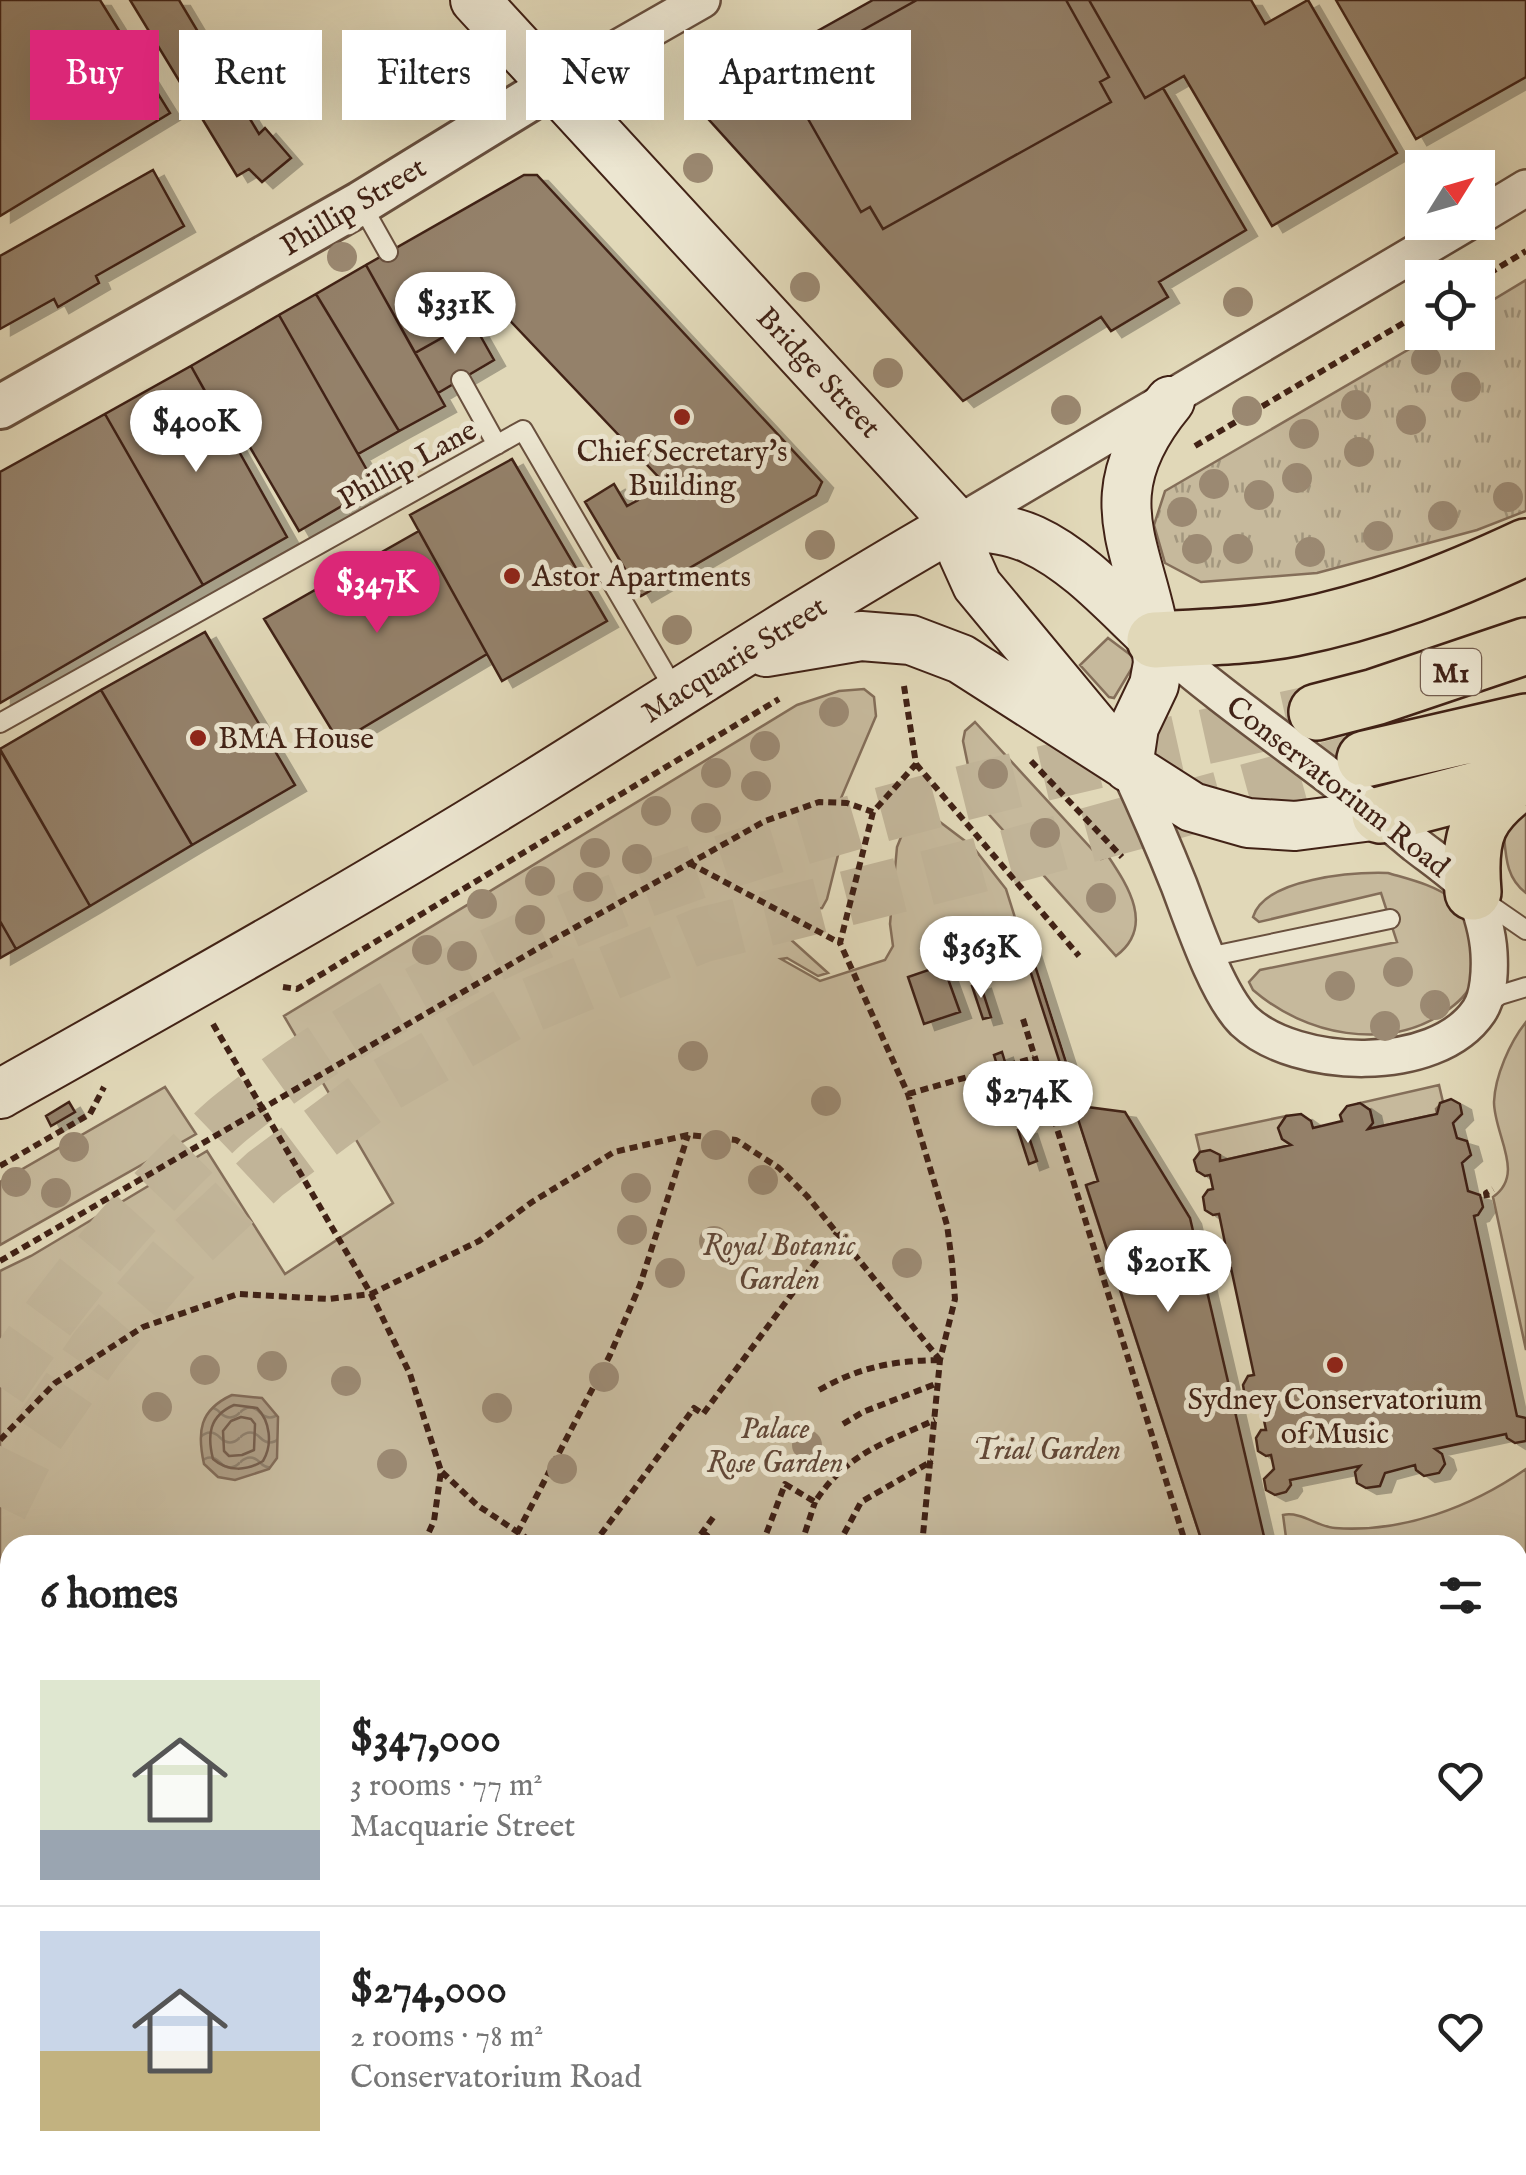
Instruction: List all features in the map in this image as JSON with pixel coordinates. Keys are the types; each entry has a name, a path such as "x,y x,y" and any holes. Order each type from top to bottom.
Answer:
{"highway":[{"path":"1155,640 1292,629 1390,604 1526,547"},
{"path":"1375,697 1526,613"},
{"name":"M1","path":"1318,712 1526,646"},
{"name":"M1","path":"1526,697 1380,756 1526,722"},
{"path":"1380,814 1526,778"},
{"path":"1472,892 1470,865 1475,830 1494,802 1526,778"}],"main road":[{"name":"Bridge Street","path":"474,0 526,56"},
{"name":"Bridge Street","path":"585,120 956,524 977,585 1128,767"},
{"path":"1128,767 1134,727 1156,675 1155,640 1126,507 1129,473 1136,450 1170,401"},
{"name":"Conservatorium Road","path":"956,524 1009,532 1043,545 1082,574 1155,640"},
{"name":"Macquarie Street","path":"0,1094 511,798 956,524"},
{"path":"738,658 835,638 883,636 911,640 961,659 1192,806 1248,823 1294,826 1380,814"}],"street":[{"name":"Phillip Street","path":"649,30 702,0"},
{"name":"Phillip Street","path":"0,407 361,204 526,102"},
{"path":"1495,207 1526,188"},
{"name":"Macquarie Street","path":"956,524 1438,240"},
{"name":"Conservatorium Road","path":"1155,640 1198,678 1380,814 1472,892 1488,946 1488,981 1481,1010"},
{"path":"1128,767 1208,957 1243,1020 1272,1040 1318,1056 1366,1058 1417,1050 1452,1036 1481,1010"}],"lane":[{"path":"361,204 388,252"},
{"path":"460,380 497,445"},
{"name":"Phillip Lane","path":"0,724 523,430 677,694"},
{"path":"1472,892 1526,930"},
{"path":"1208,957 1390,918"},
{"path":"1481,1010 1500,995 1526,986"}],"path":[{"path":"1495,270 1526,251"},
{"path":"1194,447 1405,322"},
{"path":"902,674 916,764 1080,956"},
{"name":"Macquarie Street","path":"274,986 297,989 775,700 791,694"},
{"path":"1026,754 1120,854 1128,869"},
{"path":"840,943 874,812 916,764"},
{"path":"0,1260 689,863 794,809 819,802 847,804 874,812"},
{"path":"689,863 840,943 908,1094 947,1225 955,1300 940,1360 923,1535"},
{"path":"197,1032 228,1014"},
{"path":"1023,1019 1183,1535"},
{"path":"212,1024 372,1294 410,1374 441,1471 434,1521 428,1535"},
{"path":"908,1094 1034,1058"},
{"path":"0,1166 90,1114 106,1084"},
{"path":"0,1440 56,1383 143,1327 238,1294 329,1299 372,1294 479,1241 532,1202 614,1152 688,1135 736,1140 779,1168 807,1196 940,1360"},
{"path":"517,1535 610,1355 640,1285 688,1135"},
{"path":"1487,1198 1486,1194 1493,1189"},
{"path":"600,1535 694,1408 703,1414 837,1233"},
{"path":"819,1390 865,1368 897,1360 940,1360"},
{"path":"843,1424 863,1412 938,1383"},
{"path":"804,1535 815,1502 831,1476 866,1452 936,1420"},
{"path":"843,1535 861,1502 932,1461"},
{"path":"441,1471 477,1506 523,1535"},
{"path":"766,1535 785,1484 815,1502"},
{"path":"700,1535 714,1515"},
{"path":"702,1532 706,1535"}],"green space":[{"path":"1526,280 1526,511 1477,530 1317,573 1201,582 1165,563 1154,525 1165,491 1408,350 1495,350 1495,299"},
{"path":"1108,638 1132,656 1135,663 1114,698 1080,665"},
{"name":"Royal Botanic Garden","path":"864,689 874,697 876,716 833,817 844,822 844,831 827,899 822,908 814,909 799,902 788,937 828,973 818,976 787,958 781,959 820,981 885,960 893,946 890,924 897,847 903,832 920,822 940,822 973,847 1006,889 1098,1181 1086,1186 1200,1535 0,1535 0,1271 207,1151 285,1274 393,1203 284,1016 797,705 839,691"},
{"path":"975,722 1101,859 1108,856 1116,868 1130,893 1136,920 1128,945 1116,956 975,799 963,741 965,731"},
{"path":"1526,808 1526,893 1511,875 1504,836"},
{"path":"1388,873 1438,890 1458,904 1466,917 1473,938 1473,977 1457,1003 1422,1024 1397,1032 1346,1033 1297,1018 1253,990 1249,982 1260,970 1397,942 1381,893 1259,922 1253,917 1261,904 1274,894 1312,880"},
{"path":"1526,1022 1526,1350 1493,1197 1503,1188 1508,1166 1495,1115 1497,1081 1514,1039"},
{"path":"1439,1085 1443,1102 1436,1109 1437,1114 1368,1129 1373,1122 1370,1110 1360,1103"},
{"path":"165,1087 196,1134 0,1245 0,1182"},
{"path":"1286,1116 1282,1139 1291,1145 1220,1161 1219,1155 1200,1152 1196,1135"},
{"path":"1526,1469 1526,1535 1286,1535 1283,1515 1296,1515 1335,1528 1386,1526 1435,1515 1505,1483"}],"water":[{"path":"232,1395 262,1398 278,1417 277,1458 269,1469 235,1480 218,1477 204,1464 201,1442 207,1415"}],"building":[{"path":"0,0 100,0 119,30 30,30 30,120 158,120 0,216"},
{"path":"130,0 179,0 197,30 179,30 179,81 159,48 159,30 148,30"},
{"path":"873,0 1089,0 1145,98 1163,88 1246,230 1159,282 1168,297 1111,331 1101,317 963,401 709,120 911,120 911,30 819,30"},
{"path":"917,0 1066,0 1109,77 1100,82 1111,102 883,229 870,207 861,212 809,120 911,120 911,30 863,30"},
{"path":"1089,0 1251,0 1265,24 1308,0 1397,153 1272,226 1184,76 1145,98"},
{"path":"1336,0 1526,0 1526,77 1416,139"},
{"path":"159,95 170,113 159,120"},
{"path":"203,120 251,120 259,134 265,128 291,158 262,182 249,169 237,176"},
{"path":"153,170 184,226 96,276 99,283 58,307 54,299 0,329 0,256"},
{"name":"Chief Secretary's Building","path":"524,175 537,175 822,482 816,495 641,596 585,502 614,484 627,506 666,485 497,307 415,353 366,265"},
{"path":"366,265 445,406 399,431 316,294"},
{"path":"316,294 399,431 358,454 279,315"},
{"path":"279,315 376,486 299,531 227,408 217,413 191,366"},
{"path":"472,321 494,360 438,393 415,353"},
{"path":"191,366 287,537 203,585 105,414"},
{"path":"105,414 203,585 0,703 0,472"},
{"name":"Astor Apartments","path":"512,459 607,621 502,681 410,515"},
{"path":"419,531 487,654 339,742 264,619"},
{"name":"BMA House","path":"205,632 295,785 192,845 101,690"},
{"path":"101,690 192,845 90,906 0,749"},
{"path":"0,750 90,906 16,949 0,921"},
{"path":"0,921 16,949 0,958"},
{"path":"1023,928 1080,1106 1125,1112 1190,1218 1264,1535 1200,1535 1086,1185 1098,1181 1018,933"},
{"path":"943,965 960,1012 924,1024 908,977"},
{"path":"980,983 991,1017 983,1019 972,986"},
{"path":"1002,1052 1015,1095 1007,1097 994,1055"},
{"path":"1451,1099 1460,1104 1462,1114 1453,1123 1457,1138 1467,1141 1471,1155 1462,1163 1468,1191 1480,1195 1483,1207 1474,1216 1517,1416 1526,1418 1526,1441 1515,1443 1506,1434 1435,1449 1442,1454 1445,1464 1439,1473 1424,1476 1415,1465 1385,1473 1380,1486 1366,1488 1357,1483 1355,1472 1360,1466 1290,1480 1286,1492 1275,1495 1266,1490 1264,1479 1274,1469 1271,1455 1258,1451 1256,1438 1261,1430 1266,1430 1260,1401 1245,1397 1243,1385 1248,1376 1254,1375 1231,1268 1217,1264 1215,1254 1220,1244 1225,1243 1219,1214 1205,1210 1203,1197 1213,1189 1210,1175 1197,1171 1194,1160 1200,1152 1210,1150 1220,1155 1220,1161 1291,1145 1282,1139 1278,1128 1286,1116 1301,1114 1311,1121 1313,1128 1342,1121 1340,1115 1347,1106 1360,1103 1370,1110 1373,1123 1368,1129 1437,1114 1440,1103"},
{"path":"69,1102 75,1112 51,1126 46,1116"},
{"path":"1026,1128 1037,1161 1029,1164 1018,1130"}],"tunnel":[{"path":"0,1387 109,1242 221,1126 352,1032 479,961 613,903 751,854 892,812 1317,712"},
{"path":"0,1507 32,1442 97,1348 175,1258 265,1174 382,1087 509,1014 702,935 979,865 1365,759"}],"place":[{"name":"Chief Secretary's Building","path":"682,417"},
{"name":"Astor Apartments","path":"512,576"},
{"name":"BMA House","path":"198,738"},
{"name":"Sydney Conservatorium of Music","path":"1335,1365"}],"park label":[{"name":"Palace Rose Garden","path":"775,1445"},
{"name":"Trial Garden","path":"1047,1449"}]}
